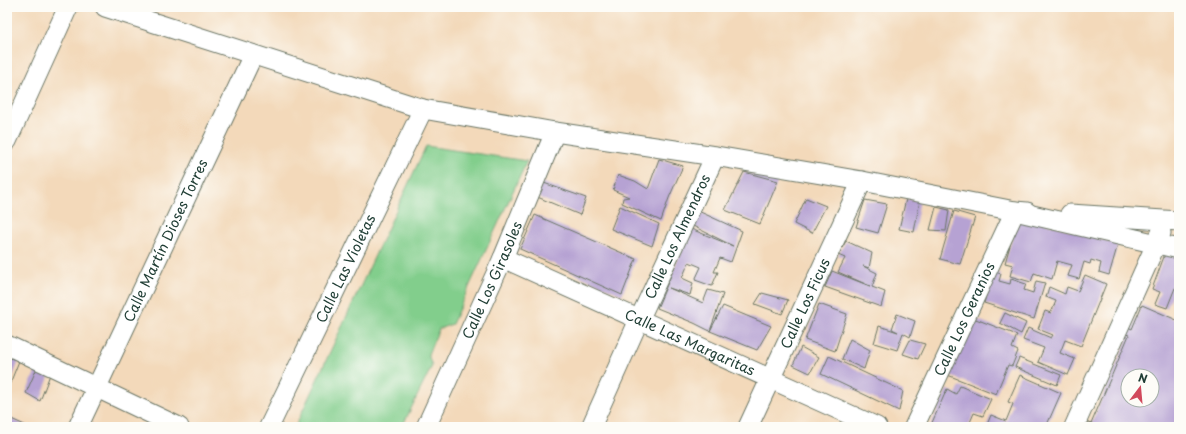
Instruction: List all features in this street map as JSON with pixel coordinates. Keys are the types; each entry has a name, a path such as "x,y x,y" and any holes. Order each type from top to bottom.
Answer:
{"street":[{"path":"7,141 68,7"},
{"path":"105,7 423,109 555,132 714,156 862,181 1015,211 1179,249"},
{"name":"Calle Martín Dioses Torres","path":"78,427 253,55"},
{"name":"Calle Las Violetas","path":"269,427 423,109"},
{"name":"Calle Los Girasoles","path":"426,427 503,258 555,132"},
{"name":"Calle Los Almendros","path":"592,427 714,156"},
{"name":"Calle Los Ficus","path":"748,427 862,181"},
{"path":"1015,211 1174,220"},
{"name":"Calle Los Geranios","path":"914,427 1015,211"},
{"path":"1074,427 1156,243 1174,220"},
{"name":"Calle Las Margaritas","path":"503,258 877,427"},
{"path":"7,345 179,427"}],"green space":[{"path":"426,146 527,161 452,324 439,329 428,354 432,366 402,427 295,427"}],"building":[{"path":"659,159 683,166 661,221 622,203 623,198 629,197 613,190 618,175 635,181 648,189"},
{"path":"744,172 778,181 760,224 725,210"},
{"path":"541,182 586,198 580,215 535,196"},
{"path":"806,198 826,206 812,233 794,224"},
{"path":"906,199 920,200 914,232 899,229"},
{"path":"865,200 887,204 878,233 856,227"},
{"path":"620,206 659,224 652,246 611,229"},
{"path":"936,207 949,210 946,231 930,230"},
{"path":"696,210 742,231 731,262 720,258 714,272 718,272 712,286 695,280 701,267 689,262 682,278 693,283 690,295 669,288 703,303 708,290 723,294 710,331 657,308 691,229 733,246 689,224"},
{"path":"954,211 975,217 960,264 940,259"},
{"path":"535,215 636,259 622,295 520,249"},
{"path":"1019,215 1118,244 1109,275 1099,272 1101,263 1091,260 1090,264 1084,262 1079,279 1068,276 1072,265 1057,261 1052,279 1034,273 1031,282 1010,276 1013,265 1005,263"},
{"path":"846,241 872,253 869,268 863,266 877,273 872,287 885,292 881,307 825,287 832,271 870,286 838,272 845,258 838,255"},
{"path":"1165,254 1179,258 1179,289 1175,288 1167,308 1155,304 1160,292 1152,289"},
{"path":"993,271 1001,274 999,281 1010,284 1011,279 1026,284 1024,290 1033,293 1036,281 1045,283 1034,319 984,303"},
{"path":"1085,275 1106,284 1081,346 1065,340 1060,353 1075,359 1068,375 1038,362 1044,348 1023,340 1028,328 1051,338 1053,335 1038,329 1045,311 1051,313 1056,301 1046,297 1049,287 1065,294 1067,287 1078,291"},
{"path":"762,293 788,300 782,314 755,304"},
{"path":"819,304 847,314 835,351 805,340"},
{"path":"1142,305 1179,321 1179,427 1076,427 1079,419 1091,424 1129,335 1123,333 1126,326 1132,329"},
{"path":"723,306 771,326 757,350 710,331"},
{"path":"1005,313 1026,323 1021,334 1000,323"},
{"path":"897,314 915,321 910,337 903,333 897,350 874,343 879,326 898,332 892,329"},
{"path":"968,316 1017,335 1012,348 1018,351 1012,366 1008,365 996,394 945,374"},
{"path":"850,339 870,350 864,369 842,359"},
{"path":"910,340 925,344 918,359 903,354"},
{"path":"801,347 819,357 810,373 793,365"},
{"path":"829,356 903,391 899,411 821,374"},
{"path":"7,357 19,361 7,391"},
{"path":"1019,358 1061,375 1057,385 1015,367"},
{"path":"37,368 51,372 40,401 26,393"},
{"path":"1020,375 1061,393 1046,427 986,427 991,415 1006,421 1013,404 1008,402"},
{"path":"960,386 991,399 983,416 974,413 968,427 930,427 947,389 956,394"},
{"path":"7,417 29,427 7,427"}]}
